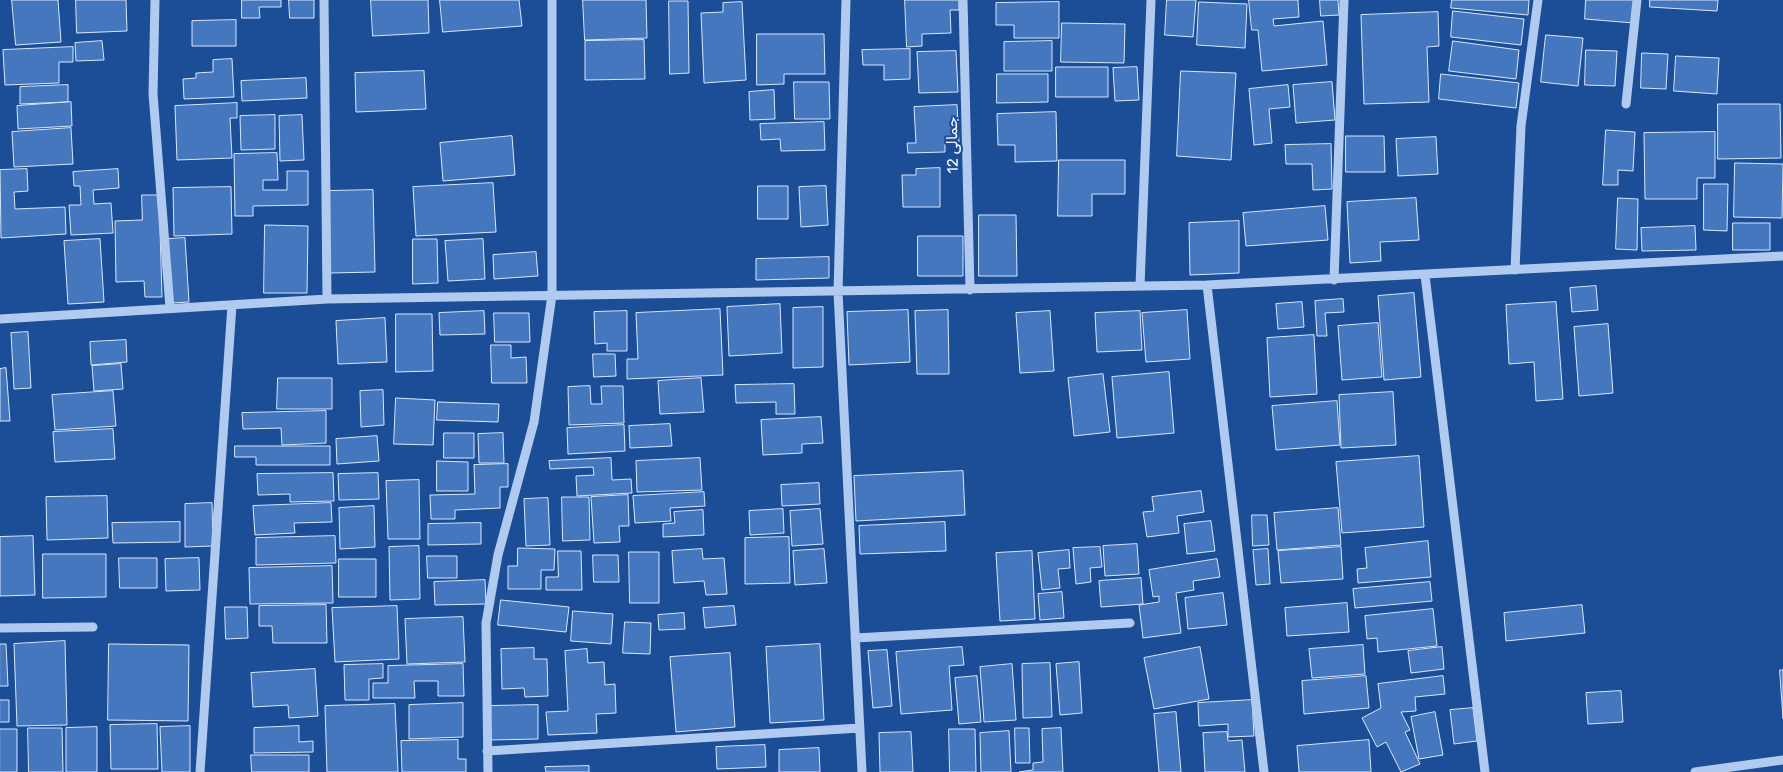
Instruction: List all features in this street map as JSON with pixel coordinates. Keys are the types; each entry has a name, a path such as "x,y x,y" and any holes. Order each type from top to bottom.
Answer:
{"street":[{"path":"155,0 152,94 170,308"},
{"path":"324,0 327,299"},
{"path":"488,772 486,623 498,555 534,422 552,295 552,0"},
{"path":"846,0 838,292 862,772"},
{"name":"جمالی 12","path":"963,0 970,290"},
{"path":"1140,286 1151,0"},
{"path":"1334,280 1344,0"},
{"path":"1515,270 1521,126 1538,0"},
{"path":"1626,104 1637,0"},
{"path":"0,319 327,299 1207,285 1783,256"},
{"path":"1424,275 1486,772"},
{"path":"1207,285 1264,772"},
{"path":"200,772 232,305"},
{"path":"855,638 1130,623"},
{"path":"0,628 93,627"},
{"path":"488,751 860,728"},
{"path":"1695,772 1783,760"}],"building":[{"path":"12,0 58,0 61,42 16,45"},
{"path":"76,0 126,0 127,31 77,33"},
{"path":"242,0 281,0 281,7 259,7 260,18 242,18"},
{"path":"289,0 314,0 314,18 290,18"},
{"path":"371,0 428,0 429,33 373,36"},
{"path":"440,0 519,0 522,26 443,32"},
{"path":"583,0 646,0 647,38 585,40"},
{"path":"905,0 959,0 959,10 950,10 951,33 922,34 922,46 907,47"},
{"path":"1167,0 1196,0 1193,37 1165,35"},
{"path":"1249,0 1298,0 1299,17 1273,19 1274,26 1323,21 1327,65 1262,71 1258,30 1252,30"},
{"path":"1320,0 1338,0 1339,15 1321,16"},
{"path":"1452,0 1529,0 1528,15 1451,8"},
{"path":"1586,0 1634,0 1633,23 1585,19"},
{"path":"1650,0 1718,0 1717,11 1650,7"},
{"path":"669,1 688,1 689,73 670,74"},
{"path":"742,2 746,80 704,83 701,13 723,12 723,3"},
{"path":"1059,2 1059,38 1014,38 1014,25 996,25 996,3"},
{"path":"1199,2 1247,4 1245,48 1197,45"},
{"path":"1453,11 1524,19 1521,45 1451,37"},
{"path":"1438,12 1439,46 1427,47 1429,102 1364,104 1361,15"},
{"path":"236,20 236,46 192,46 192,21"},
{"path":"1062,23 1125,24 1124,63 1061,62"},
{"path":"757,34 824,34 825,74 784,74 784,84 757,85"},
{"path":"1546,35 1583,38 1578,86 1541,82"},
{"path":"644,40 645,79 585,80 585,41"},
{"path":"102,41 104,60 76,61 75,43"},
{"path":"1052,41 1052,71 1004,71 1004,42"},
{"path":"1453,41 1519,50 1516,79 1449,71"},
{"path":"73,47 73,62 59,62 59,83 5,85 3,50"},
{"path":"910,49 910,79 884,80 884,65 863,65 862,50"},
{"path":"1586,50 1617,51 1615,86 1585,85"},
{"path":"956,51 958,92 919,93 917,52"},
{"path":"1642,53 1668,54 1666,89 1641,88"},
{"path":"1676,56 1719,58 1717,94 1674,91"},
{"path":"232,59 234,97 184,99 183,79 196,78 196,73 213,72 213,60"},
{"path":"1056,67 1108,67 1108,97 1056,97"},
{"path":"1137,67 1139,100 1115,101 1113,68"},
{"path":"424,71 426,109 356,112 355,73"},
{"path":"1181,71 1236,73 1231,160 1177,156"},
{"path":"997,74 1048,74 1048,102 997,103"},
{"path":"1441,74 1519,83 1516,108 1439,99"},
{"path":"306,78 307,98 242,101 241,81"},
{"path":"794,82 829,82 830,119 795,119"},
{"path":"1332,82 1335,120 1296,123 1293,85"},
{"path":"68,85 68,102 20,104 20,87"},
{"path":"1288,85 1290,107 1269,109 1272,143 1254,145 1249,89"},
{"path":"774,90 775,119 750,120 749,92"},
{"path":"71,102 72,126 18,129 17,106"},
{"path":"237,103 237,118 230,118 232,158 177,160 175,106"},
{"path":"1718,104 1780,104 1781,158 1718,159"},
{"path":"957,105 959,142 945,143 945,152 908,153 907,143 916,143 914,107"},
{"path":"1056,112 1057,161 1015,162 1015,145 998,145 997,114"},
{"path":"275,115 275,149 241,150 240,116"},
{"path":"302,115 304,160 280,161 279,116"},
{"path":"824,122 825,150 781,151 780,139 761,140 760,124"},
{"path":"71,128 73,164 14,167 12,132"},
{"path":"1606,130 1635,132 1633,171 1618,170 1618,185 1603,185"},
{"path":"1715,132 1715,178 1697,178 1697,199 1645,199 1644,133"},
{"path":"512,136 515,175 443,181 440,143"},
{"path":"1346,136 1384,136 1385,172 1346,172"},
{"path":"1436,137 1438,174 1398,176 1396,139"},
{"path":"1331,144 1332,189 1313,190 1312,164 1286,164 1285,145"},
{"path":"277,153 278,180 263,180 263,190 287,190 287,171 308,171 308,205 253,206 253,216 235,216 234,154"},
{"path":"1059,160 1125,160 1125,194 1092,194 1092,216 1058,216"},
{"path":"1735,163 1783,164 1782,218 1734,217"},
{"path":"940,168 940,207 903,207 902,175 916,175 916,169"},
{"path":"27,169 28,191 14,192 15,209 65,207 66,234 1,238 0,170"},
{"path":"118,169 119,188 93,190 94,204 111,203 113,233 71,235 69,205 81,205 80,186 74,186 73,172"},
{"path":"493,183 496,232 416,236 413,187"},
{"path":"1704,184 1728,184 1727,231 1704,230"},
{"path":"758,186 788,186 788,219 758,219"},
{"path":"826,186 828,225 801,227 799,187"},
{"path":"231,187 232,234 174,236 173,188"},
{"path":"373,190 375,272 330,273 328,191"},
{"path":"142,195 159,195 162,297 145,297 144,281 116,282 115,221 142,220"},
{"path":"1416,198 1419,240 1380,242 1381,261 1350,263 1347,202"},
{"path":"1618,198 1638,199 1637,250 1616,249"},
{"path":"1325,206 1328,240 1246,246 1243,213"},
{"path":"979,215 1016,215 1017,276 979,276"},
{"path":"1239,221 1239,273 1190,275 1189,223"},
{"path":"1733,223 1770,223 1770,250 1733,250"},
{"path":"265,225 308,226 307,293 264,293"},
{"path":"1695,226 1696,250 1642,251 1641,228"},
{"path":"918,236 963,236 963,276 918,276"},
{"path":"185,238 189,302 172,303 168,239"},
{"path":"100,239 104,302 68,304 64,241"},
{"path":"413,239 437,239 438,283 413,284"},
{"path":"483,239 485,279 448,281 445,241"},
{"path":"536,252 538,276 494,279 493,255"},
{"path":"829,257 829,278 756,280 756,259"},
{"path":"1596,286 1598,310 1572,312 1570,288"},
{"path":"1414,293 1421,377 1384,380 1378,296"},
{"path":"1343,299 1344,312 1325,313 1327,336 1317,336 1315,301"},
{"path":"1302,302 1304,327 1278,329 1276,304"},
{"path":"1556,302 1563,399 1536,401 1534,362 1509,364 1506,305"},
{"path":"780,304 782,353 729,356 727,307"},
{"path":"823,307 823,367 793,368 793,308"},
{"path":"720,309 723,375 627,379 627,359 638,359 636,313"},
{"path":"908,310 910,362 849,365 847,312"},
{"path":"948,310 949,374 917,374 915,311"},
{"path":"1187,310 1190,359 1146,362 1142,313"},
{"path":"484,311 485,334 440,335 439,313"},
{"path":"627,311 627,351 607,351 607,343 595,344 594,312"},
{"path":"1050,311 1054,371 1020,373 1016,313"},
{"path":"1140,311 1142,350 1097,352 1095,313"},
{"path":"494,313 529,313 530,342 495,342"},
{"path":"396,314 432,314 433,371 396,372"},
{"path":"385,318 387,362 338,364 336,321"},
{"path":"1378,323 1382,377 1342,380 1338,326"},
{"path":"1608,324 1613,393 1579,396 1574,327"},
{"path":"28,332 31,388 14,389 11,333"},
{"path":"1314,335 1317,394 1270,397 1267,338"},
{"path":"126,340 127,362 91,365 90,342"},
{"path":"491,345 511,345 511,358 526,357 527,383 492,383"},
{"path":"593,354 615,354 616,376 594,377"},
{"path":"121,364 123,389 94,391 92,366"},
{"path":"6,368 10,421 0,421 0,369"},
{"path":"1169,372 1174,433 1117,438 1112,377"},
{"path":"1103,374 1110,432 1074,436 1068,378"},
{"path":"278,378 332,378 332,409 277,409"},
{"path":"701,378 704,412 660,414 658,381"},
{"path":"794,384 795,414 776,414 776,402 736,403 735,385"},
{"path":"590,386 591,404 602,404 601,386 623,386 624,423 569,425 568,387"},
{"path":"383,390 384,425 361,427 360,391"},
{"path":"113,391 116,426 55,430 52,395"},
{"path":"1393,392 1396,445 1341,448 1339,395"},
{"path":"396,398 435,400 433,445 394,444"},
{"path":"1337,401 1340,445 1276,450 1272,406"},
{"path":"438,402 499,404 498,422 437,420"},
{"path":"326,411 326,443 282,445 281,428 243,429 242,413"},
{"path":"821,417 823,443 802,444 802,453 763,455 761,420"},
{"path":"670,424 672,446 630,448 629,426"},
{"path":"624,425 625,451 568,454 567,428"},
{"path":"113,429 115,459 55,462 53,432"},
{"path":"444,433 474,433 474,458 444,458"},
{"path":"503,433 504,463 479,463 478,434"},
{"path":"377,436 379,461 337,464 336,439"},
{"path":"235,446 330,446 330,465 256,465 256,457 235,457"},
{"path":"1419,456 1424,527 1342,533 1336,462"},
{"path":"611,458 612,480 631,479 632,493 577,496 576,476 594,475 593,467 550,469 549,461"},
{"path":"700,458 702,490 637,492 636,461"},
{"path":"437,461 468,462 468,491 437,491"},
{"path":"508,464 508,487 500,487 500,508 455,510 455,519 431,519 430,495 475,494 474,465"},
{"path":"963,471 965,515 856,521 854,476"},
{"path":"333,473 334,501 290,502 290,494 258,495 257,474"},
{"path":"378,473 379,499 339,500 338,474"},
{"path":"419,480 420,539 388,539 386,481"},
{"path":"819,483 820,504 782,506 781,485"},
{"path":"1201,491 1204,512 1177,516 1179,533 1147,537 1143,512 1154,511 1152,497"},
{"path":"704,492 705,506 670,508 671,521 635,523 633,496"},
{"path":"628,495 629,526 619,526 620,542 594,543 591,497"},
{"path":"107,496 108,538 47,540 46,497"},
{"path":"562,497 589,497 590,540 563,541"},
{"path":"548,498 550,545 526,546 524,499"},
{"path":"212,503 213,546 185,547 185,504"},
{"path":"331,503 332,522 294,523 295,533 255,535 253,506"},
{"path":"374,506 375,547 340,549 339,508"},
{"path":"1338,508 1341,545 1277,550 1274,513"},
{"path":"783,509 784,533 750,535 749,511"},
{"path":"820,509 823,544 792,546 790,511"},
{"path":"703,510 704,535 663,537 663,524 675,523 674,512"},
{"path":"1252,515 1267,515 1269,545 1253,546"},
{"path":"1211,521 1215,551 1187,554 1184,524"},
{"path":"180,522 180,542 113,543 112,523"},
{"path":"945,522 946,551 860,554 859,526"},
{"path":"481,523 481,544 428,545 428,524"},
{"path":"33,536 35,595 0,596 0,537"},
{"path":"335,536 336,563 256,565 256,538"},
{"path":"789,537 790,583 745,584 745,538"},
{"path":"1428,541 1431,577 1358,583 1357,569 1367,568 1365,548"},
{"path":"1137,544 1139,574 1105,576 1103,546"},
{"path":"419,546 420,599 390,600 389,547"},
{"path":"1100,547 1102,567 1090,568 1091,582 1076,584 1073,548"},
{"path":"1341,547 1343,579 1281,583 1278,551"},
{"path":"518,548 555,549 554,570 541,570 541,589 508,589 508,566 517,566"},
{"path":"702,549 703,559 724,558 727,594 706,595 704,581 674,583 672,551"},
{"path":"824,549 827,583 795,585 793,551"},
{"path":"1268,549 1270,584 1256,585 1253,550"},
{"path":"1069,550 1070,568 1058,569 1060,588 1042,590 1038,553"},
{"path":"558,551 581,551 582,590 546,590 546,577 558,577"},
{"path":"1032,551 1035,619 1000,621 996,553"},
{"path":"629,552 659,552 659,603 630,603"},
{"path":"43,554 106,554 106,597 43,598"},
{"path":"593,555 618,555 619,582 594,582"},
{"path":"427,556 457,556 457,578 428,578"},
{"path":"119,558 157,558 157,588 120,588"},
{"path":"199,558 200,590 166,591 165,559"},
{"path":"339,559 376,559 376,597 339,597"},
{"path":"1217,559 1220,577 1193,581 1194,590 1176,593 1181,633 1143,638 1139,605 1159,602 1159,596 1153,597 1149,570"},
{"path":"332,566 333,603 250,604 249,568"},
{"path":"1141,578 1143,604 1101,607 1099,581"},
{"path":"485,580 486,604 435,605 434,582"},
{"path":"1430,582 1432,601 1355,608 1353,589"},
{"path":"1062,592 1064,618 1040,620 1038,594"},
{"path":"1223,593 1227,625 1188,629 1185,598"},
{"path":"501,600 569,607 566,632 498,625"},
{"path":"1347,603 1349,632 1287,636 1285,608"},
{"path":"326,605 327,643 273,643 272,626 259,626 259,606"},
{"path":"1582,605 1585,633 1506,641 1504,613"},
{"path":"397,606 399,659 335,662 332,608"},
{"path":"734,606 736,625 705,628 703,608"},
{"path":"225,607 247,607 248,638 226,639"},
{"path":"1433,609 1437,646 1378,652 1377,638 1367,639 1365,616"},
{"path":"573,611 613,614 611,644 571,641"},
{"path":"684,613 685,629 659,630 658,615"},
{"path":"463,617 465,662 407,664 405,619"},
{"path":"625,622 651,623 650,654 623,653"},
{"path":"65,641 67,725 17,726 14,644"},
{"path":"0,644 6,644 8,686 0,686"},
{"path":"109,644 189,645 188,721 108,720"},
{"path":"820,644 824,720 770,723 766,647"},
{"path":"1363,645 1365,674 1312,678 1309,649"},
{"path":"962,647 964,665 949,666 952,710 901,714 896,652"},
{"path":"1200,647 1209,699 1154,709 1144,658"},
{"path":"1442,647 1444,669 1411,673 1408,651"},
{"path":"534,648 534,659 547,659 548,696 525,697 524,688 502,689 501,649"},
{"path":"587,649 588,663 604,662 605,685 615,684 616,713 596,714 597,733 548,735 546,712 568,711 565,651"},
{"path":"887,650 892,706 873,708 868,651"},
{"path":"730,653 735,727 676,732 670,657"},
{"path":"1079,662 1082,713 1060,715 1056,664"},
{"path":"1050,663 1052,717 1023,718 1022,664"},
{"path":"383,664 383,678 369,679 369,700 345,700 344,665"},
{"path":"463,664 464,696 438,696 438,681 414,681 415,698 373,698 373,683 388,683 388,666"},
{"path":"1012,664 1016,720 984,722 980,667"},
{"path":"315,669 318,716 289,718 288,705 253,707 251,673"},
{"path":"1780,670 1783,670 1783,718"},
{"path":"977,676 981,722 959,724 955,678"},
{"path":"1366,676 1369,708 1304,714 1302,681"},
{"path":"1443,676 1445,694 1415,697 1416,711 1401,712 1410,730 1405,732 1420,764 1401,772 1386,742 1377,747 1362,718 1381,708 1378,684"},
{"path":"1621,691 1623,722 1588,724 1586,693"},
{"path":"0,700 9,700 9,722 0,722"},
{"path":"1252,700 1254,736 1228,737 1228,724 1199,726 1198,703"},
{"path":"463,703 463,737 409,739 409,705"},
{"path":"395,704 398,772 327,772 325,706"},
{"path":"538,705 538,739 489,740 489,706"},
{"path":"1473,708 1477,741 1454,744 1450,710"},
{"path":"1176,712 1181,772 1159,772 1154,714"},
{"path":"1435,712 1443,755 1419,759 1411,717"},
{"path":"157,724 158,769 111,769 110,725"},
{"path":"190,726 190,772 162,772 160,727"},
{"path":"299,726 299,742 313,741 313,752 254,753 254,728"},
{"path":"97,727 97,772 66,772 66,728"},
{"path":"28,728 62,728 63,772 29,772"},
{"path":"1015,728 1029,728 1030,763 1016,763"},
{"path":"1061,728 1063,772 1019,772 1033,770 1033,763 1043,762 1042,729"},
{"path":"0,729 17,729 17,772 0,772"},
{"path":"949,729 975,729 976,772 950,772"},
{"path":"1009,731 1011,772 981,772 980,733"},
{"path":"911,732 913,772 880,772 879,733"},
{"path":"1227,732 1228,741 1242,740 1245,772 1205,772 1203,733"},
{"path":"458,740 458,759 466,759 466,772 402,772 401,741"},
{"path":"1369,740 1371,772 1299,772 1297,746"},
{"path":"765,745 766,767 717,769 716,747"},
{"path":"819,748 820,772 779,772 779,750"},
{"path":"251,755 309,755 309,772 252,772"},
{"path":"589,766 589,772 546,772 545,767"}]}
